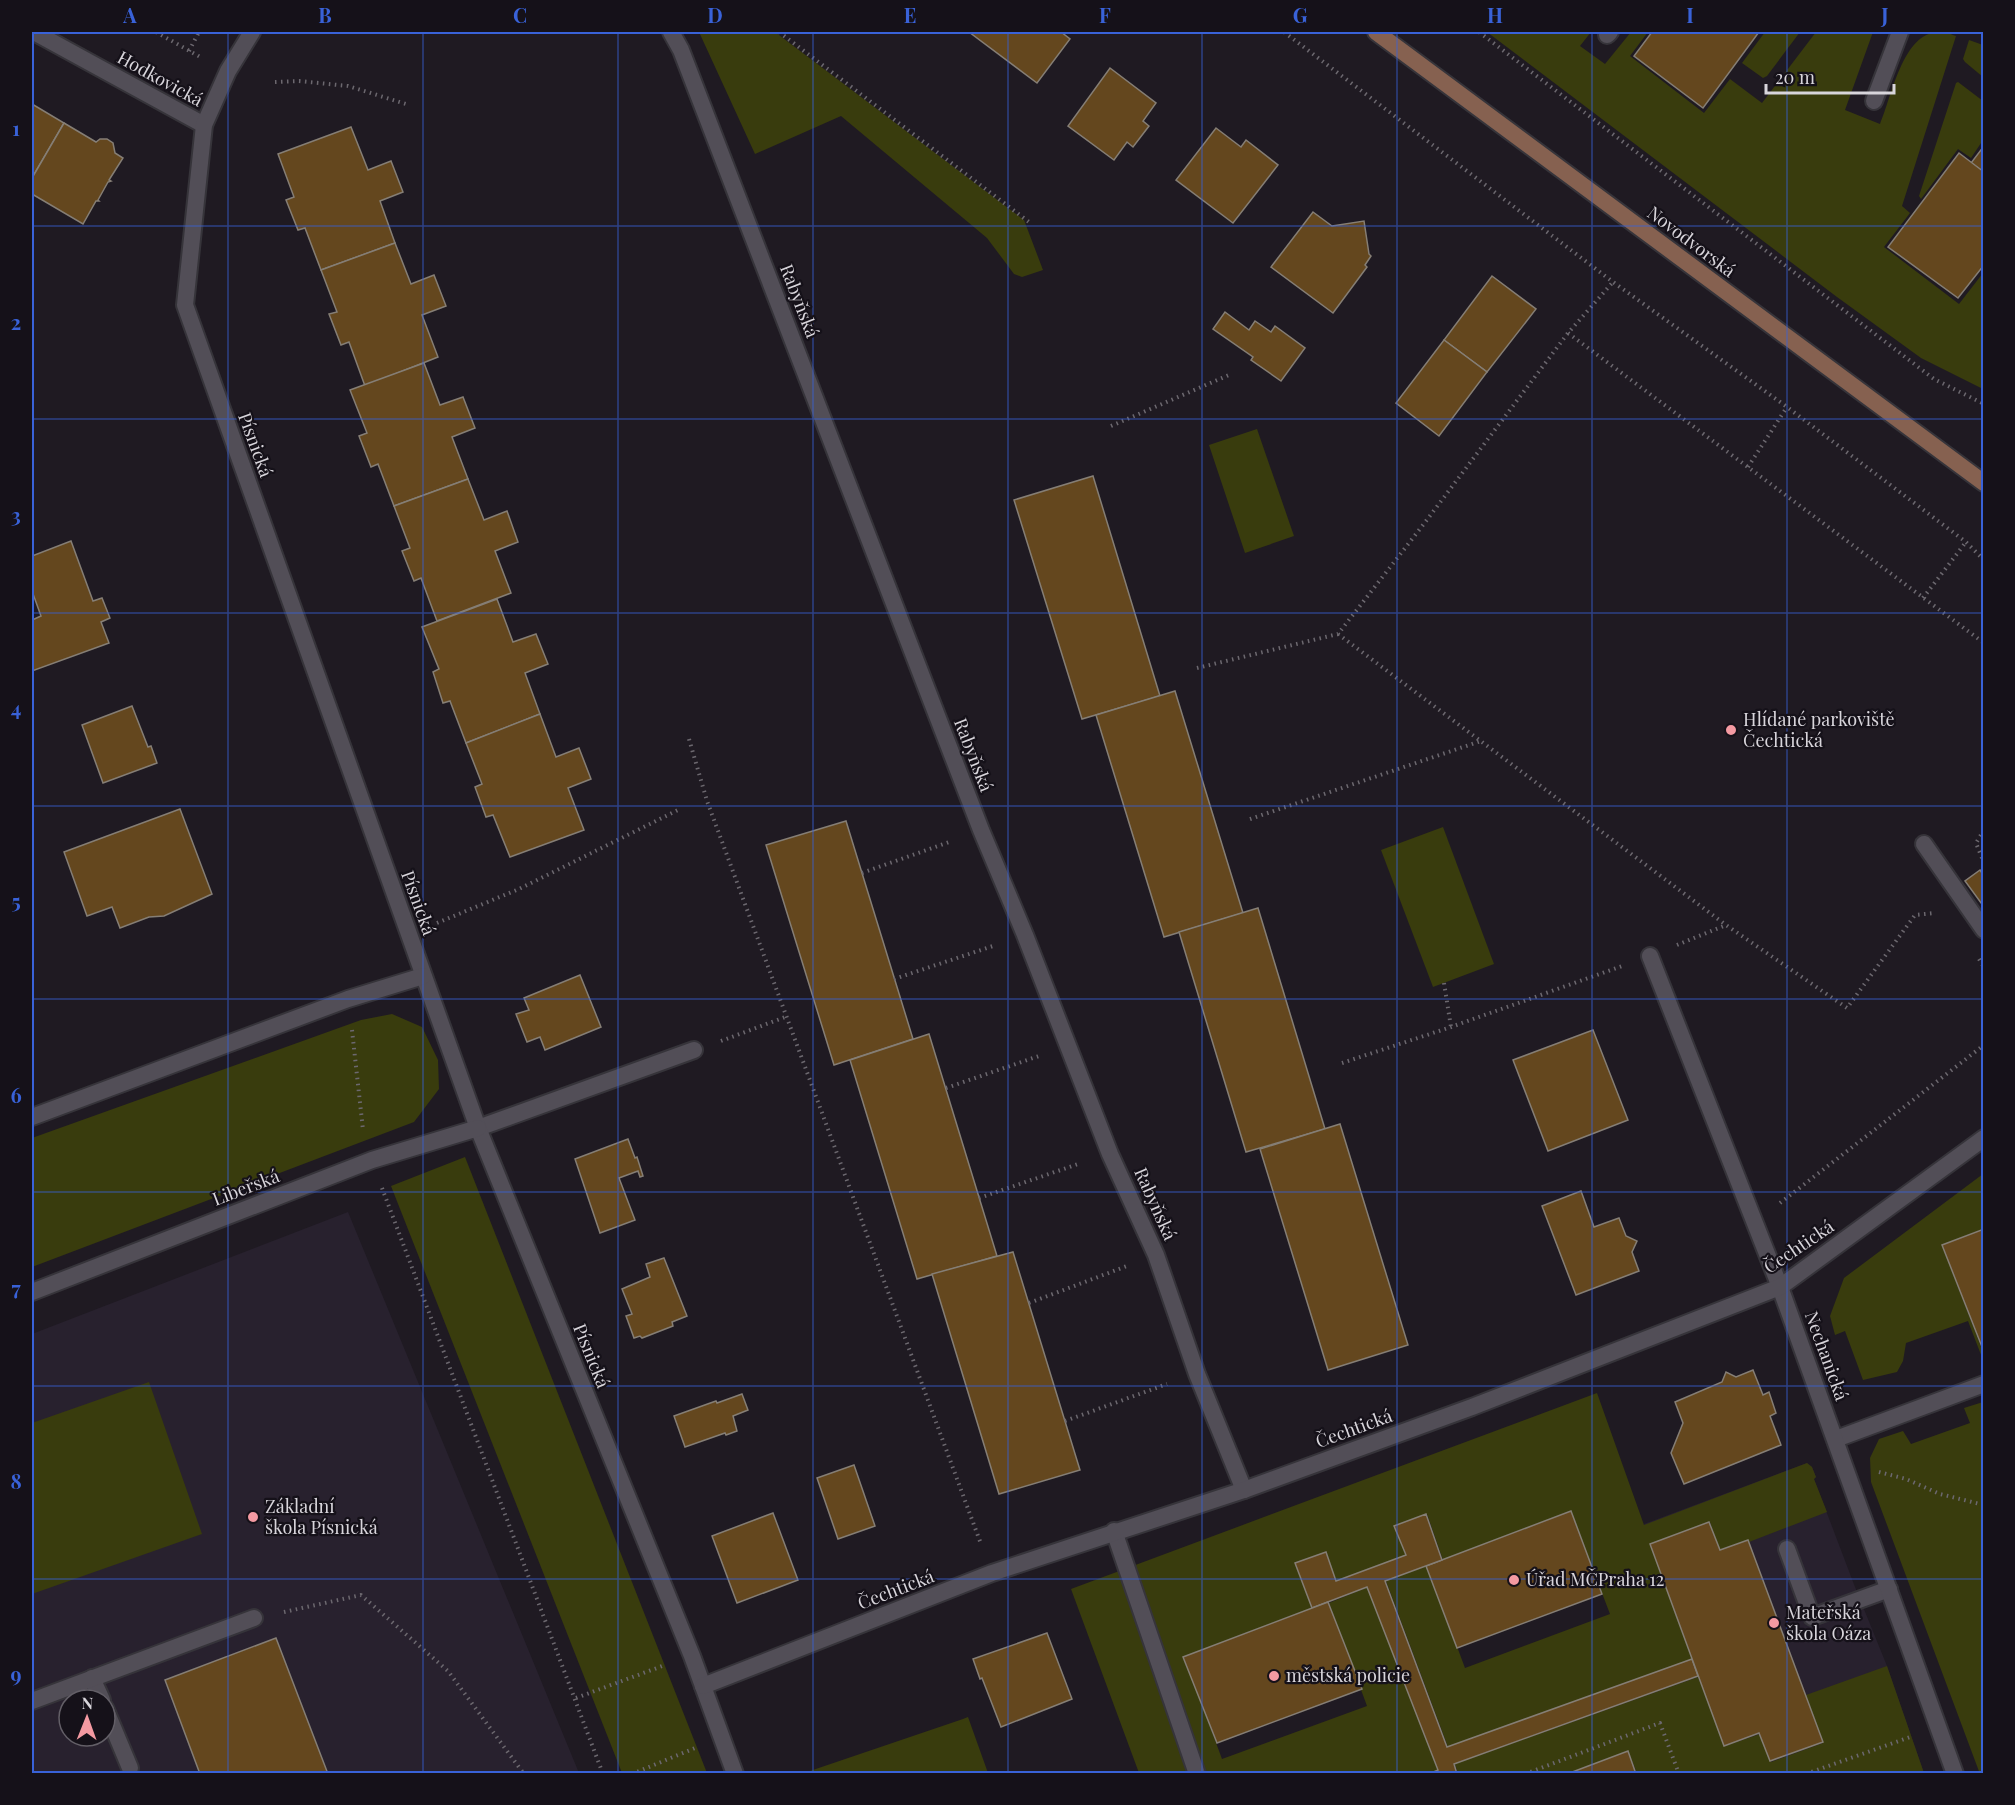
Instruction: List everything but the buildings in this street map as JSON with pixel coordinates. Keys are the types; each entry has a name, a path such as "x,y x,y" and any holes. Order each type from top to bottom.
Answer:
{"main road":[{"name":"Novodvorská","path":"1376,32 1983,483"}],"street":[{"name":"Hodkovická","path":"34,32 204,126"},
{"name":"Písnická","path":"252,32 228,71 204,126 185,305 478,1128 692,1656 735,1773"},
{"name":"Rabyňská","path":"671,32 681,50 715,135 981,830 1025,935 1110,1154 1156,1255 1197,1374 1244,1490"},
{"path":"1874,101 1900,32"},
{"path":"1924,844 1983,930"},
{"name":"Nechanická","path":"1650,956 1780,1287 1956,1773"},
{"path":"32,1117 348,999 423,976"},
{"name":"Libeřská","path":"32,1292 372,1160 478,1128 694,1050"},
{"name":"Čechtická","path":"703,1686 992,1573 1244,1490 1472,1407 1780,1287 1983,1138"},
{"path":"1836,1438 1983,1384"},
{"path":"1114,1531 1197,1773"},
{"path":"1787,1549 1812,1617 1889,1589"},
{"path":"32,1701 254,1618"},
{"path":"92,1678 97,1688"},
{"path":"117,1737 130,1768"}],"path":[{"path":"156,32 189,51 200,32"},
{"path":"778,32 1029,222"},
{"path":"1284,32 1613,282 1787,407 1966,542 1983,560"},
{"path":"1479,32 1934,378 1983,404"},
{"path":"275,82 299,81 348,86 406,104"},
{"path":"1197,668 1338,634 1568,333 1613,282"},
{"path":"1568,333 1983,643"},
{"path":"1111,426 1229,375"},
{"path":"1748,467 1787,407"},
{"path":"1923,598 1966,542"},
{"path":"1338,634 1726,925 1847,1008 1915,915 1934,913 1943,918"},
{"path":"688,739 706,801 788,1016 992,1573"},
{"path":"1250,819 1482,741"},
{"path":"408,935 519,889 678,810"},
{"path":"862,873 981,830"},
{"path":"1983,830 1976,843 1983,863"},
{"path":"1342,1063 1650,956 1726,925"},
{"path":"894,979 1025,935"},
{"path":"1978,958 1983,967"},
{"path":"1444,982 1451,1027"},
{"path":"348,999 365,1142 603,1773"},
{"path":"694,1050 788,1016"},
{"path":"946,1088 1068,1045"},
{"path":"1775,1207 1983,1045"},
{"path":"979,1198 1110,1154"},
{"path":"1029,1303 1156,1255"},
{"path":"1065,1421 1197,1374"},
{"path":"1845,1464 1906,1479 1940,1494 1983,1505"},
{"path":"254,1618 361,1595 448,1671 524,1773"},
{"path":"576,1698 692,1656"},
{"path":"1525,1773 1660,1723 1679,1773"},
{"path":"1806,1773 1939,1726"},
{"path":"632,1773 722,1738"}],"shaded area":[{"name":"Základní škola Písnická","path":"348,1212 579,1773 32,1774 32,1334"},
{"name":"Mateřská škola Oáza","path":"1807,1463 1812,1467 1816,1477 1814,1479 1887,1666 1924,1773 1457,1774 1454,1764 1698,1676 1644,1524"}],"green space":[{"path":"699,32 775,32 1024,220 1043,270 1022,277 1014,274 987,238 841,116 755,154"},
{"path":"1487,32 1591,32 1580,46 1605,64 1631,32 1648,32 1630,56 1704,113 1730,79 1762,103 1816,32 1873,32 1845,110 1880,124 1901,66 1918,41 1929,34 1945,32 1956,36 1902,206 1910,213 1884,247 1959,304 1983,273 1983,389 1921,358"},
{"path":"1765,32 1800,32 1767,76 1763,78 1742,63"},
{"path":"1969,40 1983,45 1983,77 1963,59"},
{"path":"1958,82 1983,101 1983,140 1971,158 1958,149 1921,199 1919,196"},
{"path":"1257,429 1294,536 1245,553 1209,445"},
{"path":"1443,827 1494,964 1433,987 1381,850"},
{"path":"392,1014 422,1027 438,1060 439,1089 414,1122 32,1267 32,1138 361,1020"},
{"path":"465,1157 707,1773 622,1773 391,1186"},
{"path":"1983,1174 1983,1229 1942,1245 1983,1352 1983,1360 1968,1321 1906,1343 1903,1361 1897,1372 1863,1380 1845,1331 1835,1335 1830,1316 1844,1278"},
{"path":"149,1382 202,1534 32,1594 32,1423"},
{"path":"1597,1393 1644,1525 1807,1463 1812,1467 1816,1477 1814,1479 1827,1512 1749,1542 1748,1540 1719,1550 1710,1522 1651,1545 1693,1659 1448,1747 1386,1581 1427,1566 1465,1668 1610,1614 1571,1512 1443,1560 1427,1514 1395,1526 1406,1555 1336,1581 1326,1552 1296,1564 1313,1609 1187,1664 1222,1759 1367,1706 1329,1603 1368,1587 1438,1771 1432,1773 1139,1773 1071,1589"},
{"path":"1983,1402 1984,1773 1980,1774 1871,1482 1870,1458 1879,1439 1903,1431 1911,1444 1970,1423 1964,1408"},
{"path":"1887,1666 1924,1773 1637,1773 1628,1751 1568,1773 1458,1773 1455,1764 1698,1677 1725,1746 1760,1734 1771,1762 1823,1743 1806,1695"},
{"path":"968,1717 988,1773 804,1773 963,1719"}],"place":[{"name":"Hlídané parkoviště Čechtická","path":"1731,730"},
{"name":"Základní škola Písnická","path":"253,1517"},
{"name":"Úřad MČPraha 12","path":"1514,1580"},
{"name":"Mateřská škola Oáza","path":"1774,1623"},
{"name":"městská policie","path":"1274,1676"}]}
